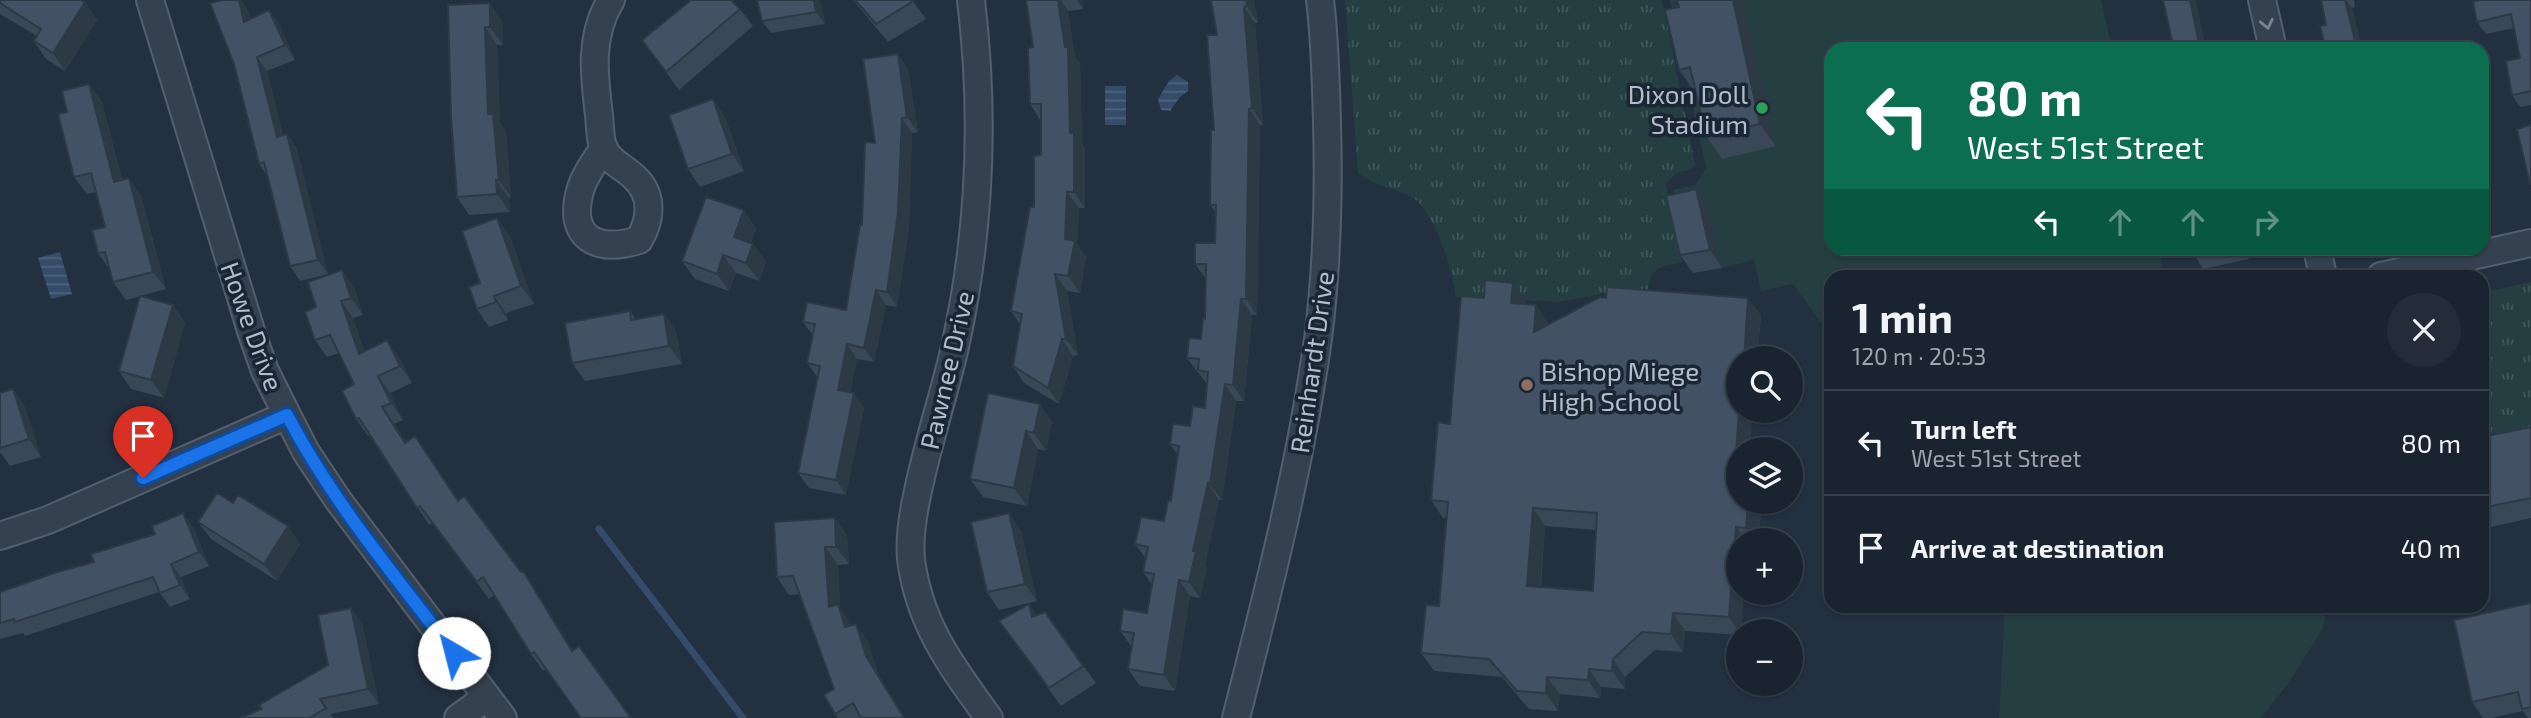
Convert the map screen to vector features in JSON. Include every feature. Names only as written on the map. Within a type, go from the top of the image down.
[{"type":"street","name":"Howe Drive","points":[[150,0],[252,334],[265,370],[287,415],[306,452],[338,500],[503,718]]},
{"type":"street","points":[[604,148],[593,57],[602,15],[611,0]]},
{"type":"street","name":"Pawnee Drive","points":[[971,0],[980,102],[978,187],[970,262],[955,348],[913,514],[911,556],[922,607],[931,632],[952,668],[989,718]]},
{"type":"street","name":"Reinhardt Drive","points":[[1237,718],[1287,510],[1318,338],[1325,262],[1328,170],[1326,81],[1320,0]]},
{"type":"street","points":[[2262,0],[2271,42]]},
{"type":"street","points":[[2489,252],[2531,243]]},
{"type":"street","points":[[2408,270],[2472,256]]},
{"type":"street","points":[[0,536],[48,520],[287,415]]},
{"type":"street","points":[[458,718],[487,697]]},
{"type":"green space","points":[[1345,0],[1662,0],[1695,164],[1691,169],[1676,173],[1666,184],[1682,262],[1656,270],[1650,278],[1647,294],[1607,293],[1559,302],[1455,297],[1442,243],[1421,205],[1413,198],[1358,173]]},
{"type":"green space","name":"Dixon Doll Stadium","points":[[1670,0],[2101,0],[2110,42],[1824,42],[1824,256],[2160,256],[2163,270],[1824,270],[1824,327],[1793,284],[1761,291],[1754,260],[1722,268],[1709,207],[1678,213],[1673,190],[1695,185],[1706,168]]},
{"type":"green space","points":[[2531,282],[2531,432],[2489,441],[2489,291]]},
{"type":"green space","points":[[2005,613],[2326,613],[2323,628],[2290,681],[2261,718],[1999,718]]},
{"type":"water","points":[[1177,75],[1188,82],[1188,91],[1170,111],[1161,110],[1158,99],[1169,81]]},
{"type":"water","points":[[1105,86],[1126,86],[1126,125],[1105,125]]},
{"type":"water","points":[[60,252],[72,294],[51,299],[38,258]]},
{"type":"building","points":[[0,0],[85,2],[53,53],[34,41],[41,29],[0,3]]},
{"type":"building","points":[[239,0],[244,22],[269,10],[285,45],[257,57],[277,137],[287,134],[318,260],[290,266],[264,162],[259,164],[234,64],[210,3]]},
{"type":"building","points":[[691,0],[731,0],[740,9],[666,72],[642,40]]},
{"type":"building","points":[[757,0],[814,0],[816,12],[762,21]]},
{"type":"building","points":[[855,0],[912,0],[913,1],[876,24]]},
{"type":"building","points":[[1026,0],[1058,0],[1065,47],[1068,47],[1070,133],[1074,133],[1074,192],[1067,192],[1065,239],[1075,241],[1068,276],[1055,274],[1066,339],[1062,339],[1048,388],[1013,366],[1022,314],[1011,311],[1030,207],[1034,207],[1034,156],[1041,155],[1041,104],[1030,104],[1028,48],[1033,47]]},
{"type":"building","points":[[1211,0],[1246,0],[1247,6],[1244,7],[1252,108],[1249,109],[1246,299],[1241,299],[1233,385],[1225,384],[1210,484],[1208,483],[1193,551],[1196,551],[1189,582],[1179,580],[1164,675],[1128,669],[1134,633],[1120,631],[1123,609],[1147,613],[1154,574],[1143,572],[1148,547],[1135,544],[1141,517],[1164,521],[1168,501],[1171,501],[1179,446],[1170,444],[1173,424],[1190,426],[1193,406],[1205,408],[1208,372],[1198,370],[1199,359],[1187,358],[1189,338],[1201,339],[1205,319],[1206,264],[1195,264],[1195,243],[1215,243],[1216,205],[1210,205],[1211,130],[1214,130],[1207,35],[1217,35]]},
{"type":"building","points":[[1677,0],[1733,0],[1760,124],[1706,136],[1690,67],[1679,70],[1665,10],[1679,7]]},
{"type":"building","points":[[2163,0],[2190,0],[2199,42],[2172,42]]},
{"type":"building","points":[[2321,0],[2345,0],[2355,42],[2324,42],[2320,26],[2326,25]]},
{"type":"building","points":[[2531,0],[2531,91],[2512,95],[2506,61],[2520,58],[2511,14],[2477,22],[2473,2]]},
{"type":"building","points":[[490,3],[490,27],[485,27],[488,114],[493,114],[499,180],[496,180],[497,194],[457,197],[451,117],[448,5]]},
{"type":"building","points":[[898,54],[907,117],[902,118],[898,212],[887,292],[876,290],[864,348],[847,344],[838,390],[854,393],[836,480],[798,473],[820,366],[807,363],[815,324],[803,322],[807,302],[846,310],[862,225],[865,142],[875,143],[863,59]]},
{"type":"building","points":[[89,84],[114,182],[129,178],[153,272],[113,282],[105,252],[98,253],[92,230],[105,227],[91,173],[74,177],[58,114],[67,112],[62,91]]},
{"type":"building","points":[[713,99],[732,154],[688,169],[669,115]]},
{"type":"building","points":[[2531,125],[2531,184],[2530,184],[2517,129]]},
{"type":"building","points":[[1696,189],[1710,250],[1680,255],[1666,196]]},
{"type":"building","points":[[706,197],[744,210],[734,237],[753,244],[746,263],[723,255],[717,274],[682,261]]},
{"type":"building","points":[[497,218],[521,286],[494,296],[496,302],[477,309],[469,287],[480,283],[462,231]]},
{"type":"building","points":[[342,270],[351,298],[341,301],[359,354],[387,340],[400,366],[378,376],[391,403],[382,407],[405,443],[415,436],[458,501],[464,496],[521,572],[523,571],[572,651],[579,646],[631,718],[581,718],[534,652],[531,654],[483,577],[477,582],[420,506],[417,508],[359,418],[356,419],[342,391],[354,384],[330,335],[315,340],[305,312],[316,307],[308,282]]},
{"type":"building","name":"Bishop Miege High School","points":[[1485,280],[1513,283],[1511,303],[1536,305],[1534,332],[1600,297],[1606,298],[1607,287],[1748,298],[1745,346],[1726,346],[1726,423],[1738,423],[1737,437],[1726,437],[1726,514],[1747,514],[1746,528],[1726,528],[1726,605],[1730,605],[1729,617],[1673,613],[1671,634],[1642,632],[1613,659],[1612,671],[1589,669],[1588,680],[1547,677],[1546,693],[1517,691],[1489,659],[1421,653],[1426,605],[1439,606],[1448,502],[1431,500],[1438,422],[1450,424],[1461,296],[1484,298]],"holes":[[[1533,508],[1597,513],[1593,591],[1527,586]]]},
{"type":"building","points":[[140,296],[173,305],[151,380],[119,371]]},
{"type":"building","points":[[630,311],[631,320],[664,314],[669,346],[572,363],[565,323]]},
{"type":"building","points":[[13,389],[29,439],[0,448],[0,393]]},
{"type":"building","points":[[988,393],[1040,404],[1034,433],[1026,431],[1014,488],[970,479]]},
{"type":"building","points":[[2531,427],[2531,498],[2489,507],[2489,436]]},
{"type":"building","points":[[217,493],[233,503],[238,495],[288,526],[264,564],[198,522]]},
{"type":"building","points":[[183,513],[199,552],[171,564],[180,585],[160,593],[153,577],[15,622],[14,619],[0,623],[0,592],[94,562],[91,554],[155,534],[152,526]]},
{"type":"building","points":[[1009,513],[1025,584],[987,592],[971,522]]},
{"type":"building","points":[[835,518],[836,547],[825,547],[829,607],[838,604],[845,627],[856,624],[866,656],[904,718],[861,718],[853,703],[835,714],[824,695],[834,689],[793,576],[777,577],[774,522]]},
{"type":"building","points":[[2531,603],[2531,707],[2522,709],[2518,692],[2472,702],[2454,620]]},
{"type":"building","points":[[1029,604],[1032,617],[1045,612],[1083,666],[1049,688],[999,621]]},
{"type":"building","points":[[351,608],[368,689],[320,699],[326,708],[309,718],[240,718],[262,709],[259,705],[328,665],[318,615]]},
{"type":"waterway","points":[[599,529],[743,718]]},
{"type":"place","name":"Dixon Doll Stadium","points":[[1762,108]]},
{"type":"place","name":"Bishop Miege High School","points":[[1527,385]]},
{"type":"route","points":[[143,478],[287,415],[306,452],[338,500],[454,653]]}]
